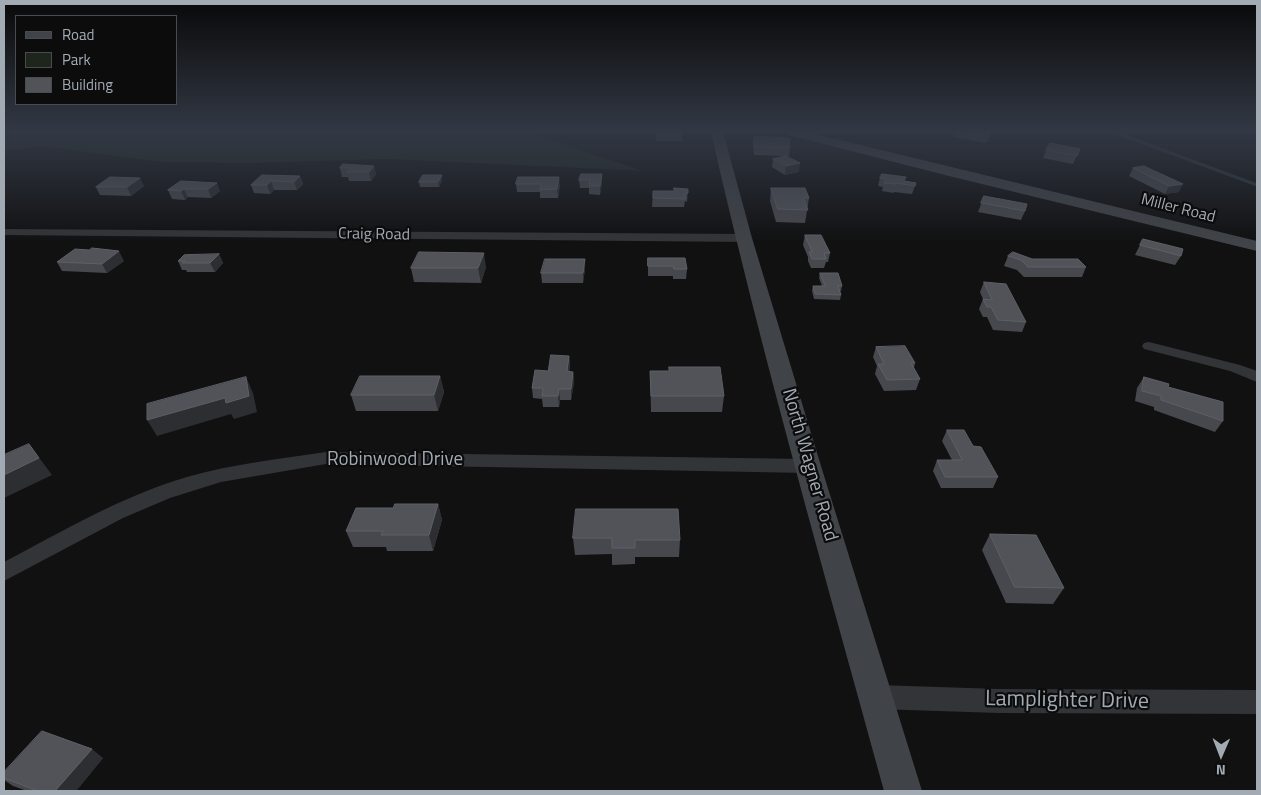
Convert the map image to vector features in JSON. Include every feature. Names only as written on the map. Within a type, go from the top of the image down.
[{"type":"street","name":"North Wagner Road","points":[[727,169],[744,238],[808,466],[903,791]]},
{"type":"street","name":"Miller Road","points":[[940,169],[1257,246]]},
{"type":"street","name":"Craig Road","points":[[4,232],[744,238]]},
{"type":"street","points":[[1149,346],[1235,368],[1257,377]]},
{"type":"street","name":"Robinwood Drive","points":[[4,572],[132,505],[188,484],[257,469],[326,458],[808,466]]},
{"type":"street","name":"Lamplighter Drive","points":[[877,697],[999,701],[1257,702]]},
{"type":"green space","points":[[603,169],[637,169],[643,171]]},
{"type":"building","points":[[349,169],[371,169],[369,172],[347,172]]},
{"type":"building","points":[[1135,169],[1151,169],[1183,184],[1169,186]]},
{"type":"building","points":[[581,174],[602,174],[600,186],[589,186],[590,180],[579,180]]},
{"type":"building","points":[[882,174],[906,177],[904,181],[916,183],[915,186],[884,183],[886,179],[880,178]]},
{"type":"building","points":[[262,175],[300,176],[294,182],[271,181],[267,185],[251,185]]},
{"type":"building","points":[[423,175],[442,175],[438,182],[419,182]]},
{"type":"building","points":[[110,177],[140,178],[127,187],[96,187]]},
{"type":"building","points":[[518,177],[559,177],[557,189],[540,190],[541,184],[516,184]]},
{"type":"building","points":[[181,181],[217,183],[208,189],[168,190]]},
{"type":"building","points":[[674,188],[688,189],[688,193],[685,193],[685,199],[653,198],[653,191],[674,191]]},
{"type":"building","points":[[771,188],[805,188],[809,198],[803,198],[808,210],[778,209]]},
{"type":"building","points":[[984,196],[1027,204],[1025,211],[981,203]]},
{"type":"building","points":[[805,235],[821,235],[830,253],[824,253],[826,259],[812,259],[809,252],[812,252]]},
{"type":"building","points":[[1143,239],[1183,249],[1181,256],[1140,245]]},
{"type":"building","points":[[92,248],[119,251],[102,264],[57,262],[75,249],[89,250]]},
{"type":"building","points":[[419,252],[484,253],[478,268],[411,268]]},
{"type":"building","points":[[1013,252],[1032,259],[1078,259],[1086,267],[1028,267],[1021,260],[1008,256]]},
{"type":"building","points":[[219,254],[210,263],[182,263],[185,261],[178,261],[184,255]]},
{"type":"building","points":[[648,258],[685,258],[687,269],[674,269],[673,266],[648,266]]},
{"type":"building","points":[[545,259],[585,259],[583,273],[541,273]]},
{"type":"building","points":[[820,273],[838,273],[842,286],[838,286],[841,295],[815,294],[813,286],[825,286]]},
{"type":"building","points":[[984,282],[1006,284],[1026,322],[998,320],[991,307],[987,307],[983,299],[992,300]]},
{"type":"building","points":[[905,346],[915,363],[911,363],[920,379],[887,380],[878,364],[884,364],[876,347]]},
{"type":"building","points":[[551,355],[569,356],[567,371],[573,372],[571,389],[559,389],[558,396],[542,396],[543,388],[532,388],[535,370],[548,371]]},
{"type":"building","points":[[669,367],[720,367],[724,396],[651,396],[650,371],[669,371]]},
{"type":"building","points":[[360,376],[440,376],[434,395],[351,395]]},
{"type":"building","points":[[246,377],[249,396],[226,403],[225,398],[147,420],[147,404]]},
{"type":"building","points":[[1144,377],[1169,384],[1168,387],[1223,402],[1223,421],[1161,400],[1161,396],[1142,391]]},
{"type":"building","points":[[947,430],[964,430],[973,446],[981,447],[998,477],[945,477],[937,460],[962,460]]},
{"type":"building","points":[[29,444],[39,458],[4,475],[4,455]]},
{"type":"building","points":[[395,504],[438,504],[429,535],[381,535],[383,531],[346,531],[356,508],[393,508]]},
{"type":"building","points":[[576,509],[678,509],[680,540],[635,540],[635,548],[612,548],[612,538],[573,538]]},
{"type":"building","points":[[990,534],[1036,535],[1064,588],[1015,587]]},
{"type":"building","points":[[42,731],[92,749],[55,791],[38,791],[4,778],[4,772]]},
{"type":"waterway","points":[[1214,169],[1257,185]]}]
